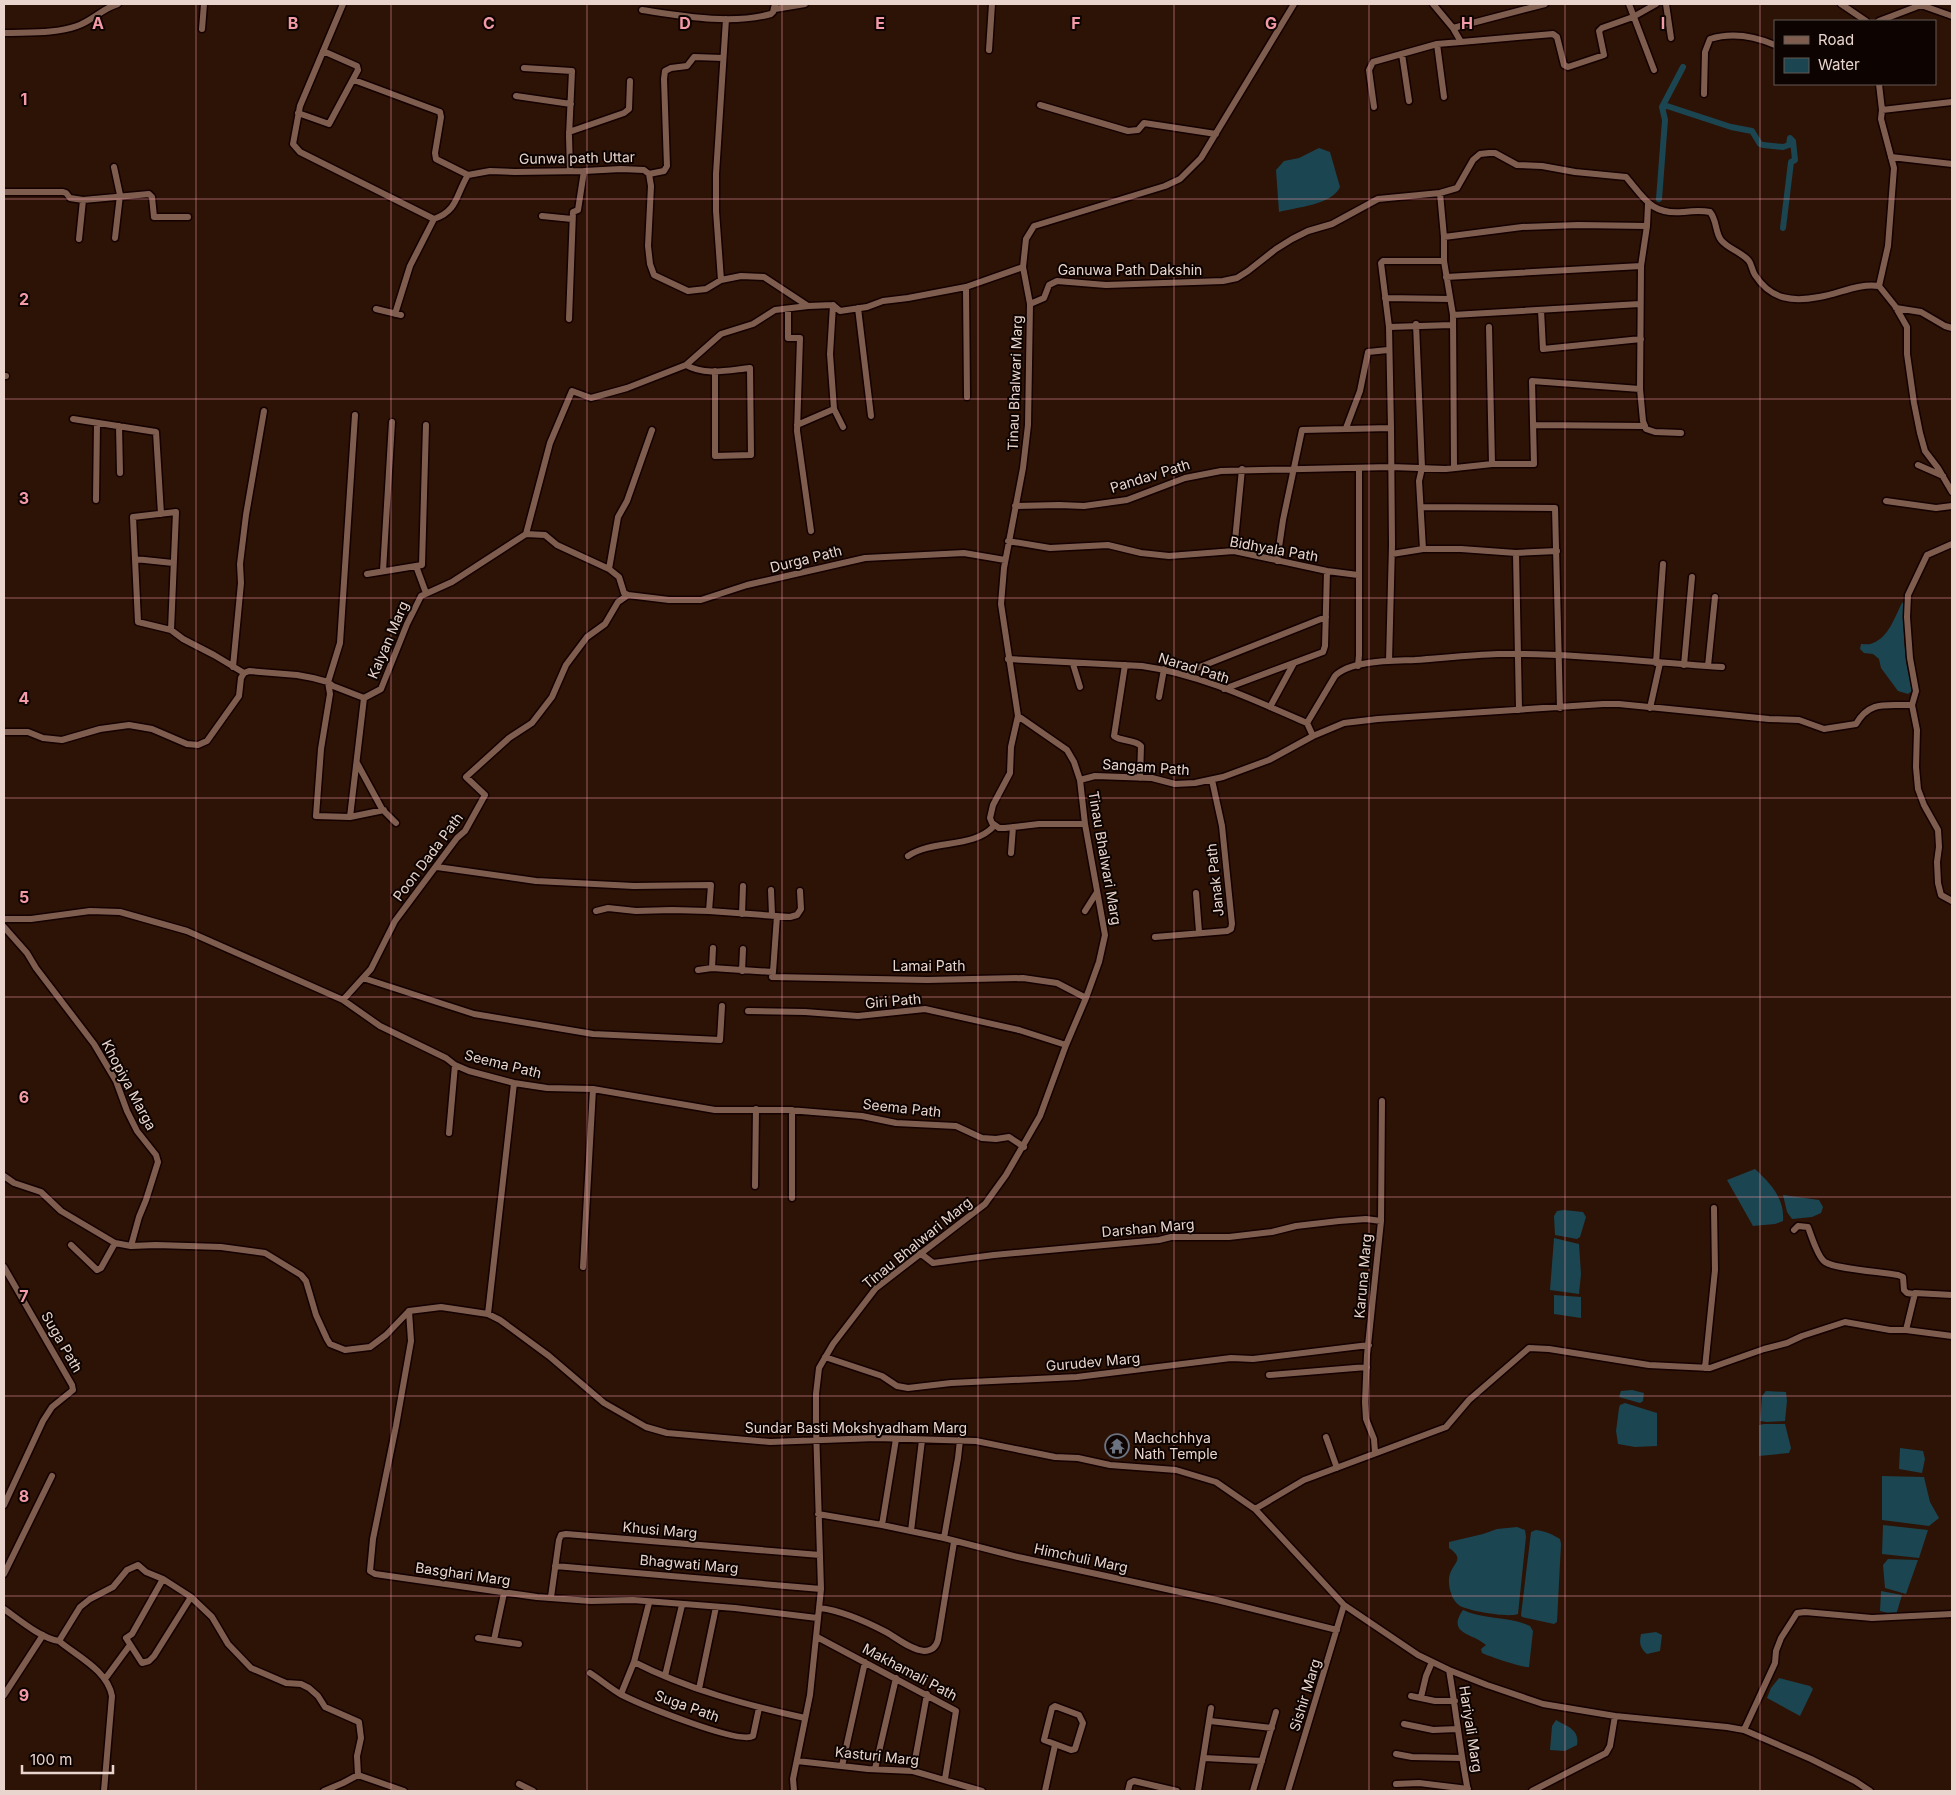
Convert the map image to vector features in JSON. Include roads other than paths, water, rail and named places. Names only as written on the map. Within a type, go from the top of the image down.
[{"type":"street","points":[[4,33],[54,31],[78,26],[107,7],[118,4]]},
{"type":"street","points":[[202,30],[204,4]]},
{"type":"street","points":[[343,4],[322,50],[298,113],[293,144],[300,152],[434,219]]},
{"type":"street","points":[[642,10],[726,19],[767,15],[774,12],[775,6],[805,4]]},
{"type":"street","points":[[989,50],[992,4]]},
{"type":"street","name":"Tinau Bhalwari Marg","points":[[794,1791],[793,1779],[810,1695],[817,1618],[820,1608],[816,1442],[816,1394],[819,1368],[832,1344],[876,1288],[986,1204],[1024,1147],[1040,1116],[1066,1045],[1086,998],[1106,935],[1096,892],[1080,780],[1074,762],[1067,750],[1018,716],[1001,604],[1005,560],[1023,468],[1028,425],[1030,304],[1023,267],[1026,239],[1034,226],[1128,198],[1180,179],[1201,158],[1294,4]]},
{"type":"street","points":[[1433,4],[1453,28],[1461,42]]},
{"type":"street","points":[[1453,28],[1545,4]]},
{"type":"street","points":[[1629,4],[1654,70]]},
{"type":"street","points":[[1374,107],[1369,70],[1370,64],[1437,44],[1555,34],[1564,65],[1568,67],[1604,55],[1600,29],[1633,17],[1656,4]]},
{"type":"street","points":[[1666,4],[1671,38]]},
{"type":"street","points":[[1841,4],[1865,20]]},
{"type":"street","points":[[1882,20],[1921,5],[1952,16]]},
{"type":"street","points":[[721,280],[716,211],[716,174],[726,19]]},
{"type":"street","points":[[1704,94],[1705,52],[1710,39],[1735,35],[1762,39],[1774,45]]},
{"type":"street","points":[[1437,44],[1444,97]]},
{"type":"street","points":[[298,113],[329,124],[358,70],[357,66],[322,50]]},
{"type":"street","points":[[1402,54],[1409,101]]},
{"type":"street","points":[[649,174],[664,171],[667,166],[665,71],[671,68],[687,66],[694,57],[723,58]]},
{"type":"street","points":[[524,68],[572,71],[569,132],[570,171]]},
{"type":"street","points":[[354,80],[440,112],[435,153],[436,159],[468,175],[459,196],[446,215],[434,219],[410,266],[398,314],[376,309]]},
{"type":"street","points":[[569,132],[624,113],[629,109],[630,81]]},
{"type":"street","points":[[1879,85],[1881,119],[1894,168],[1888,246],[1879,286]]},
{"type":"street","points":[[516,96],[570,104]]},
{"type":"street","points":[[1882,110],[1952,102]]},
{"type":"street","points":[[1040,106],[1128,131],[1138,130],[1144,123],[1216,134]]},
{"type":"street","name":"Ganuwa Path Dakshin","points":[[1030,304],[1044,298],[1048,285],[1057,281],[1120,285],[1154,282],[1224,281],[1237,278],[1292,239],[1332,224],[1378,199],[1440,193],[1458,188],[1473,160],[1480,154],[1495,153],[1517,165],[1542,166],[1575,172],[1626,177],[1648,204]]},
{"type":"street","points":[[1891,157],[1952,164]]},
{"type":"street","points":[[114,167],[120,195],[115,238]]},
{"type":"street","name":"Gunwa path Uttar","points":[[468,175],[490,171],[584,171],[621,168],[644,170],[649,174],[651,203],[648,246],[650,264],[654,275],[688,292],[706,289],[721,280],[741,276],[764,277],[808,306]]},
{"type":"street","points":[[569,318],[572,212],[578,210],[584,171]]},
{"type":"street","points":[[4,192],[63,192],[70,198],[83,200],[120,195],[151,195],[153,215],[156,218],[188,217]]},
{"type":"street","points":[[1440,193],[1444,261],[1453,315],[1454,468]]},
{"type":"street","points":[[79,239],[83,200]]},
{"type":"street","points":[[1681,433],[1655,432],[1646,429],[1645,426],[1640,389],[1640,304],[1641,266],[1648,204],[1668,211],[1683,212],[1692,210],[1710,212],[1714,217],[1721,240],[1749,261],[1755,275],[1766,288],[1780,297],[1795,300],[1828,296],[1860,286],[1879,286]]},
{"type":"street","points":[[542,216],[572,219]]},
{"type":"street","points":[[1444,237],[1522,227],[1578,225],[1647,226]]},
{"type":"street","points":[[1389,661],[1392,554],[1391,428],[1389,327],[1382,261],[1444,261]]},
{"type":"street","points":[[1446,277],[1641,266]]},
{"type":"street","points":[[628,594],[624,593],[619,577],[609,569],[557,545],[545,536],[526,534],[550,443],[572,391],[591,398],[627,388],[686,365],[721,334],[753,324],[775,310],[833,305],[840,311],[858,308],[883,301],[966,287],[1023,267]]},
{"type":"street","points":[[1879,286],[1896,308],[1907,327],[1907,354],[1920,433],[1925,451],[1952,492]]},
{"type":"street","points":[[966,287],[967,396]]},
{"type":"street","points":[[1385,298],[1450,299]]},
{"type":"street","points":[[1453,315],[1640,304]]},
{"type":"street","points":[[833,305],[830,354],[834,409],[843,427]]},
{"type":"street","points":[[858,308],[871,416]]},
{"type":"street","points":[[1896,308],[1921,312],[1952,328]]},
{"type":"street","points":[[788,309],[788,338],[800,338],[797,426],[811,531]]},
{"type":"street","points":[[1541,310],[1543,349],[1640,339]]},
{"type":"street","points":[[1389,327],[1416,324],[1452,325]]},
{"type":"street","points":[[1416,324],[1422,468],[1419,481],[1423,549]]},
{"type":"street","points":[[1489,327],[1492,464]]},
{"type":"street","points":[[1346,428],[1360,391],[1368,352],[1388,350]]},
{"type":"street","points":[[686,365],[696,370],[715,372],[750,368],[751,455],[715,456],[715,372]]},
{"type":"street","points":[[1640,389],[1532,381],[1533,425],[1645,426]]},
{"type":"street","points":[[797,426],[834,409]]},
{"type":"street","points":[[233,667],[241,583],[241,555],[264,410]]},
{"type":"street","points":[[355,416],[340,643],[328,682],[330,694],[321,749],[316,816],[350,817],[384,810]]},
{"type":"street","points":[[74,419],[156,432],[161,514]]},
{"type":"street","points":[[383,571],[392,422]]},
{"type":"street","points":[[96,500],[97,423]]},
{"type":"street","points":[[367,574],[422,565],[426,425]]},
{"type":"street","name":"Pandav Path","points":[[1015,506],[1084,506],[1126,500],[1194,475],[1212,472],[1391,467],[1454,468],[1492,464],[1534,464],[1533,425]]},
{"type":"street","points":[[119,426],[120,473]]},
{"type":"street","points":[[1278,561],[1293,470],[1302,430],[1391,428]]},
{"type":"street","points":[[609,569],[618,517],[627,501],[652,430]]},
{"type":"street","points":[[1918,465],[1943,476]]},
{"type":"street","points":[[1358,666],[1359,468]]},
{"type":"street","points":[[1234,551],[1242,470]]},
{"type":"street","points":[[1886,501],[1936,508],[1952,506]]},
{"type":"street","points":[[1421,507],[1555,508],[1560,708]]},
{"type":"street","points":[[171,630],[176,512],[133,517],[138,622],[171,630],[182,640],[214,655],[244,673]]},
{"type":"street","name":"Kalyan Marg","points":[[364,698],[380,689],[406,624],[421,596],[452,582],[526,534]]},
{"type":"street","name":"Bidhyala Path","points":[[1008,541],[1050,548],[1108,545],[1141,553],[1169,556],[1234,551],[1327,571],[1358,575]]},
{"type":"street","points":[[1952,544],[1927,555],[1908,595],[1908,625],[1916,691],[1912,705],[1917,730],[1916,766],[1918,789],[1924,805],[1938,830],[1939,848],[1937,862],[1938,883],[1941,895],[1952,901]]},
{"type":"street","points":[[1392,554],[1423,549],[1461,549],[1516,553],[1557,551]]},
{"type":"street","points":[[1516,553],[1519,710]]},
{"type":"street","name":"Durga Path","points":[[628,594],[669,600],[701,600],[747,585],[865,558],[964,554],[1005,560]]},
{"type":"street","points":[[136,559],[174,562]]},
{"type":"street","points":[[1650,708],[1658,663],[1663,564]]},
{"type":"street","points":[[416,566],[426,593]]},
{"type":"street","points":[[1224,689],[1320,654],[1324,650],[1327,571]]},
{"type":"street","points":[[1684,665],[1692,577]]},
{"type":"street","name":"Poon Dada Path","points":[[343,1000],[371,969],[395,921],[457,838],[465,831],[485,795],[466,777],[509,738],[532,723],[552,696],[566,665],[587,637],[605,624],[618,602],[628,594]]},
{"type":"street","points":[[1708,666],[1715,597]]},
{"type":"street","points":[[1182,674],[1326,617]]},
{"type":"street","points":[[1314,736],[1306,723],[1335,676],[1340,670],[1358,666],[1389,661],[1519,654],[1722,667]]},
{"type":"street","name":"Narad Path","points":[[1008,659],[1164,669],[1224,689],[1306,723]]},
{"type":"street","points":[[1270,707],[1294,663]]},
{"type":"street","points":[[1073,664],[1080,687]]},
{"type":"street","points":[[1125,665],[1114,736],[1117,739],[1138,743],[1141,746],[1140,778]]},
{"type":"street","points":[[1159,697],[1164,669]]},
{"type":"street","points":[[4,732],[28,732],[43,738],[62,740],[100,729],[128,726],[152,729],[187,744],[198,745],[207,741],[239,696],[241,678],[244,673],[249,671],[297,674],[328,682],[332,686],[364,698],[350,817]]},
{"type":"street","name":"Sangam Path","points":[[1080,780],[1095,776],[1152,778],[1175,784],[1212,780],[1269,760],[1314,736],[1344,723],[1393,718],[1620,704],[1769,719],[1799,720],[1824,728],[1856,724],[1862,714],[1872,707],[1912,705]]},
{"type":"street","points":[[994,826],[990,818],[991,811],[998,793],[1010,773],[1011,747],[1018,716]]},
{"type":"street","points":[[357,763],[384,810],[396,822]]},
{"type":"street","name":"Janak Path","points":[[1155,937],[1227,931],[1231,929],[1222,826],[1212,780]]},
{"type":"street","points":[[994,826],[1013,828],[1039,824],[1085,824]]},
{"type":"street","points":[[908,856],[924,848],[984,836],[994,826]]},
{"type":"street","points":[[1012,853],[1013,828]]},
{"type":"street","points":[[437,867],[536,881],[634,886],[711,885],[709,912]]},
{"type":"street","points":[[742,914],[743,886]]},
{"type":"street","points":[[698,970],[712,968],[773,972],[774,916],[771,890]]},
{"type":"street","points":[[596,911],[608,908],[636,911],[672,910],[790,917],[797,915],[801,909],[800,891]]},
{"type":"street","points":[[1085,911],[1096,892]]},
{"type":"street","points":[[1196,893],[1199,932]]},
{"type":"street","name":"Seema Path","points":[[4,919],[31,920],[90,911],[120,912],[187,931],[343,1000],[380,1026],[446,1058],[455,1065],[514,1082],[547,1088],[593,1089],[715,1110],[792,1110],[862,1116],[896,1123],[956,1126],[982,1138],[996,1139],[1009,1137],[1024,1147]]},
{"type":"street","name":"Khopiya Marga","points":[[4,927],[27,953],[36,968],[94,1044],[116,1081],[137,1131],[156,1155],[158,1162],[138,1217],[131,1246]]},
{"type":"street","points":[[712,968],[713,948]]},
{"type":"street","points":[[742,971],[743,949]]},
{"type":"street","name":"Lamai Path","points":[[773,972],[772,977],[848,979],[1023,978],[1057,983],[1086,998]]},
{"type":"street","points":[[363,978],[474,1014],[593,1034],[720,1040],[722,1006]]},
{"type":"street","name":"Giri Path","points":[[748,1011],[805,1012],[858,1016],[925,1009],[1019,1030],[1066,1045]]},
{"type":"street","points":[[449,1133],[455,1065]]},
{"type":"street","points":[[488,1314],[514,1082]]},
{"type":"street","points":[[583,1267],[593,1089]]},
{"type":"street","name":"Karuna Marg","points":[[1375,1452],[1374,1439],[1366,1419],[1365,1402],[1381,1221],[1382,1101]]},
{"type":"street","points":[[755,1186],[756,1109]]},
{"type":"street","points":[[792,1110],[792,1198]]},
{"type":"street","points":[[4,1176],[11,1182],[41,1192],[62,1211],[115,1243],[131,1246],[221,1247],[265,1253],[301,1275],[306,1281],[316,1315],[327,1339],[335,1347],[345,1350],[370,1346],[386,1335],[410,1311]]},
{"type":"street","points":[[1705,1368],[1715,1270],[1714,1208]]},
{"type":"street","name":"Darshan Marg","points":[[920,1253],[933,1263],[994,1255],[1160,1240],[1171,1237],[1229,1237],[1339,1221],[1366,1219],[1381,1221]]},
{"type":"street","points":[[1794,1230],[1798,1226],[1808,1227],[1820,1256],[1825,1262],[1838,1266],[1898,1275],[1903,1277],[1904,1290],[1907,1293],[1952,1295]]},
{"type":"street","points":[[72,1245],[97,1270],[102,1268],[115,1243]]},
{"type":"street","name":"Suga Path","points":[[4,1266],[72,1385],[73,1390],[52,1408],[42,1421],[4,1504]]},
{"type":"street","points":[[1906,1330],[1914,1294]]},
{"type":"street","name":"Sundar Basti Mokshyadham Marg","points":[[410,1311],[441,1307],[488,1314],[500,1320],[544,1352],[571,1373],[601,1401],[646,1427],[667,1433],[764,1442],[896,1439],[976,1441],[1055,1457],[1078,1458],[1110,1465],[1176,1470],[1216,1482],[1256,1509],[1344,1605],[1398,1642],[1432,1662],[1532,1701],[1616,1716],[1744,1730],[1835,1770],[1870,1791]]},
{"type":"street","name":"Basghari Marg","points":[[410,1311],[411,1341],[373,1539],[370,1571],[375,1574],[504,1593],[716,1607],[817,1618]]},
{"type":"street","points":[[1256,1509],[1304,1480],[1446,1427],[1469,1400],[1529,1348],[1558,1350],[1649,1365],[1710,1368],[1845,1322],[1890,1330],[1906,1330],[1952,1336]]},
{"type":"street","name":"Gurudev Marg","points":[[825,1357],[882,1376],[896,1386],[908,1388],[951,1383],[1077,1378],[1231,1358],[1253,1359],[1369,1345]]},
{"type":"street","points":[[1269,1375],[1367,1366]]},
{"type":"street","points":[[1326,1437],[1337,1468]]},
{"type":"street","points":[[882,1524],[896,1439]]},
{"type":"street","points":[[911,1531],[922,1440]]},
{"type":"street","points":[[944,1538],[960,1440]]},
{"type":"street","points":[[4,1574],[52,1476]]},
{"type":"street","name":"Himchuli Marg","points":[[818,1514],[882,1524],[1018,1557],[1217,1600],[1337,1630]]},
{"type":"street","name":"Khusi Marg","points":[[550,1597],[561,1535],[566,1534],[820,1555]]},
{"type":"street","points":[[820,1608],[836,1610],[870,1624],[922,1651],[930,1651],[936,1646],[938,1640],[954,1542]]},
{"type":"street","points":[[59,1641],[80,1607],[90,1599],[113,1587],[131,1567],[138,1565],[146,1572],[163,1579],[191,1597],[212,1617],[228,1644],[250,1668],[286,1683],[300,1684],[309,1688],[318,1696],[324,1706],[359,1722],[361,1738],[357,1756],[358,1774]]},
{"type":"street","name":"Bhagwati Marg","points":[[555,1566],[821,1589]]},
{"type":"street","points":[[163,1579],[132,1634],[126,1638],[142,1663],[149,1661],[191,1597]]},
{"type":"street","points":[[494,1640],[504,1593]]},
{"type":"street","points":[[621,1694],[634,1662],[649,1602]]},
{"type":"street","points":[[665,1676],[682,1605]]},
{"type":"street","name":"Sishir Marg","points":[[1288,1791],[1344,1605]]},
{"type":"street","points":[[699,1689],[716,1607]]},
{"type":"street","points":[[4,1609],[44,1635],[59,1641],[106,1678],[112,1696],[104,1791]]},
{"type":"street","points":[[1744,1730],[1775,1663],[1776,1651],[1781,1638],[1797,1613],[1894,1618],[1952,1614]]},
{"type":"street","points":[[4,1695],[44,1635]]},
{"type":"street","name":"Makhamali Path","points":[[816,1637],[956,1710],[945,1779]]},
{"type":"street","points":[[478,1638],[519,1644]]},
{"type":"street","points":[[106,1678],[130,1645]]},
{"type":"street","points":[[634,1662],[699,1689],[759,1708],[805,1718]]},
{"type":"street","points":[[842,1766],[865,1662]]},
{"type":"street","points":[[1421,1698],[1426,1676],[1432,1662]]},
{"type":"street","name":"Hariyali Marg","points":[[1449,1670],[1468,1790]]},
{"type":"street","name":"Suga Path","points":[[590,1673],[621,1694],[711,1730],[749,1738],[753,1736],[759,1708]]},
{"type":"street","points":[[875,1770],[896,1678]]},
{"type":"street","points":[[913,1771],[927,1694]]},
{"type":"street","points":[[1411,1696],[1435,1701],[1455,1701]]},
{"type":"street","points":[[1055,1706],[1079,1715],[1083,1722],[1075,1749],[1072,1750],[1055,1745],[1046,1741],[1044,1737],[1052,1708],[1055,1706]]},
{"type":"street","points":[[1198,1791],[1211,1708]]},
{"type":"street","points":[[1253,1791],[1276,1712]]},
{"type":"street","points":[[1536,1790],[1606,1753],[1610,1746],[1616,1716]]},
{"type":"street","points":[[1210,1721],[1272,1728]]},
{"type":"street","points":[[1404,1724],[1432,1730],[1458,1729]]},
{"type":"street","points":[[1045,1791],[1055,1745]]},
{"type":"street","points":[[1396,1754],[1412,1757],[1462,1758]]},
{"type":"street","points":[[1204,1758],[1262,1761]]},
{"type":"street","name":"Kasturi Marg","points":[[797,1761],[875,1770],[913,1771],[982,1791]]},
{"type":"street","points":[[324,1791],[343,1784],[358,1774]]},
{"type":"street","points":[[358,1774],[404,1791]]},
{"type":"street","points":[[1128,1791],[1131,1781],[1177,1791]]},
{"type":"street","points":[[519,1784],[533,1791]]},
{"type":"street","points":[[1396,1784],[1404,1788],[1468,1790]]},
{"type":"water","points":[[1319,148],[1330,152],[1340,187],[1330,198],[1322,202],[1279,212],[1276,170],[1284,161],[1299,158]]},
{"type":"water","points":[[1904,602],[1905,651],[1912,691],[1908,694],[1898,691],[1881,668],[1879,659],[1873,654],[1864,653],[1860,649],[1861,644],[1872,644],[1883,636],[1891,626]]},
{"type":"water","points":[[1755,1169],[1779,1198],[1782,1205],[1783,1221],[1775,1224],[1753,1226],[1727,1180]]},
{"type":"water","points":[[1783,1195],[1819,1200],[1823,1207],[1821,1213],[1812,1217],[1792,1219],[1787,1212]]},
{"type":"water","points":[[1557,1211],[1583,1212],[1586,1217],[1580,1237],[1577,1239],[1555,1235],[1554,1216]]},
{"type":"water","points":[[1554,1238],[1579,1244],[1581,1274],[1579,1294],[1550,1290]]},
{"type":"water","points":[[1554,1295],[1581,1297],[1581,1318],[1554,1314]]},
{"type":"water","points":[[1632,1390],[1644,1393],[1643,1401],[1640,1403],[1619,1397],[1621,1391]]},
{"type":"water","points":[[1766,1391],[1786,1392],[1785,1421],[1760,1421],[1762,1396]]},
{"type":"water","points":[[1625,1403],[1657,1413],[1657,1446],[1635,1447],[1618,1444],[1616,1431],[1619,1408],[1620,1405]]},
{"type":"water","points":[[1785,1424],[1791,1448],[1789,1453],[1759,1456],[1759,1425]]},
{"type":"water","points":[[1900,1448],[1923,1451],[1925,1459],[1922,1473],[1899,1469]]},
{"type":"water","points":[[1882,1476],[1924,1477],[1930,1502],[1939,1518],[1929,1526],[1882,1520]]},
{"type":"water","points":[[1883,1525],[1928,1530],[1919,1558],[1882,1554]]},
{"type":"water","points":[[1517,1527],[1525,1530],[1526,1537],[1518,1614],[1489,1613],[1460,1606],[1453,1599],[1449,1586],[1449,1576],[1457,1558],[1449,1548],[1449,1542],[1497,1529]]},
{"type":"water","points":[[1536,1530],[1557,1537],[1560,1539],[1561,1544],[1557,1622],[1554,1624],[1522,1617],[1521,1615],[1531,1532]]},
{"type":"water","points":[[1888,1559],[1918,1560],[1906,1594],[1885,1588],[1883,1565]]},
{"type":"water","points":[[1881,1591],[1902,1595],[1896,1615],[1880,1611]]},
{"type":"water","points":[[1463,1610],[1530,1626],[1533,1631],[1529,1667],[1513,1664],[1482,1653],[1481,1649],[1486,1645],[1459,1628],[1459,1618]]},
{"type":"water","points":[[1656,1632],[1662,1635],[1660,1651],[1647,1654],[1641,1645],[1641,1634]]},
{"type":"water","points":[[1779,1678],[1810,1686],[1813,1689],[1800,1716],[1767,1698],[1771,1688]]},
{"type":"water","points":[[1556,1720],[1568,1726],[1574,1732],[1577,1745],[1565,1751],[1550,1750],[1552,1726]]},
{"type":"waterway","points":[[1659,199],[1665,120],[1662,107],[1683,67]]},
{"type":"waterway","points":[[1662,107],[1667,106],[1731,127],[1752,131],[1760,144],[1763,145],[1783,147],[1789,145],[1790,138],[1793,141],[1795,160],[1791,162],[1783,228]]},
{"type":"place","name":"Machchhya Nath Temple","points":[[1117,1446]]}]
